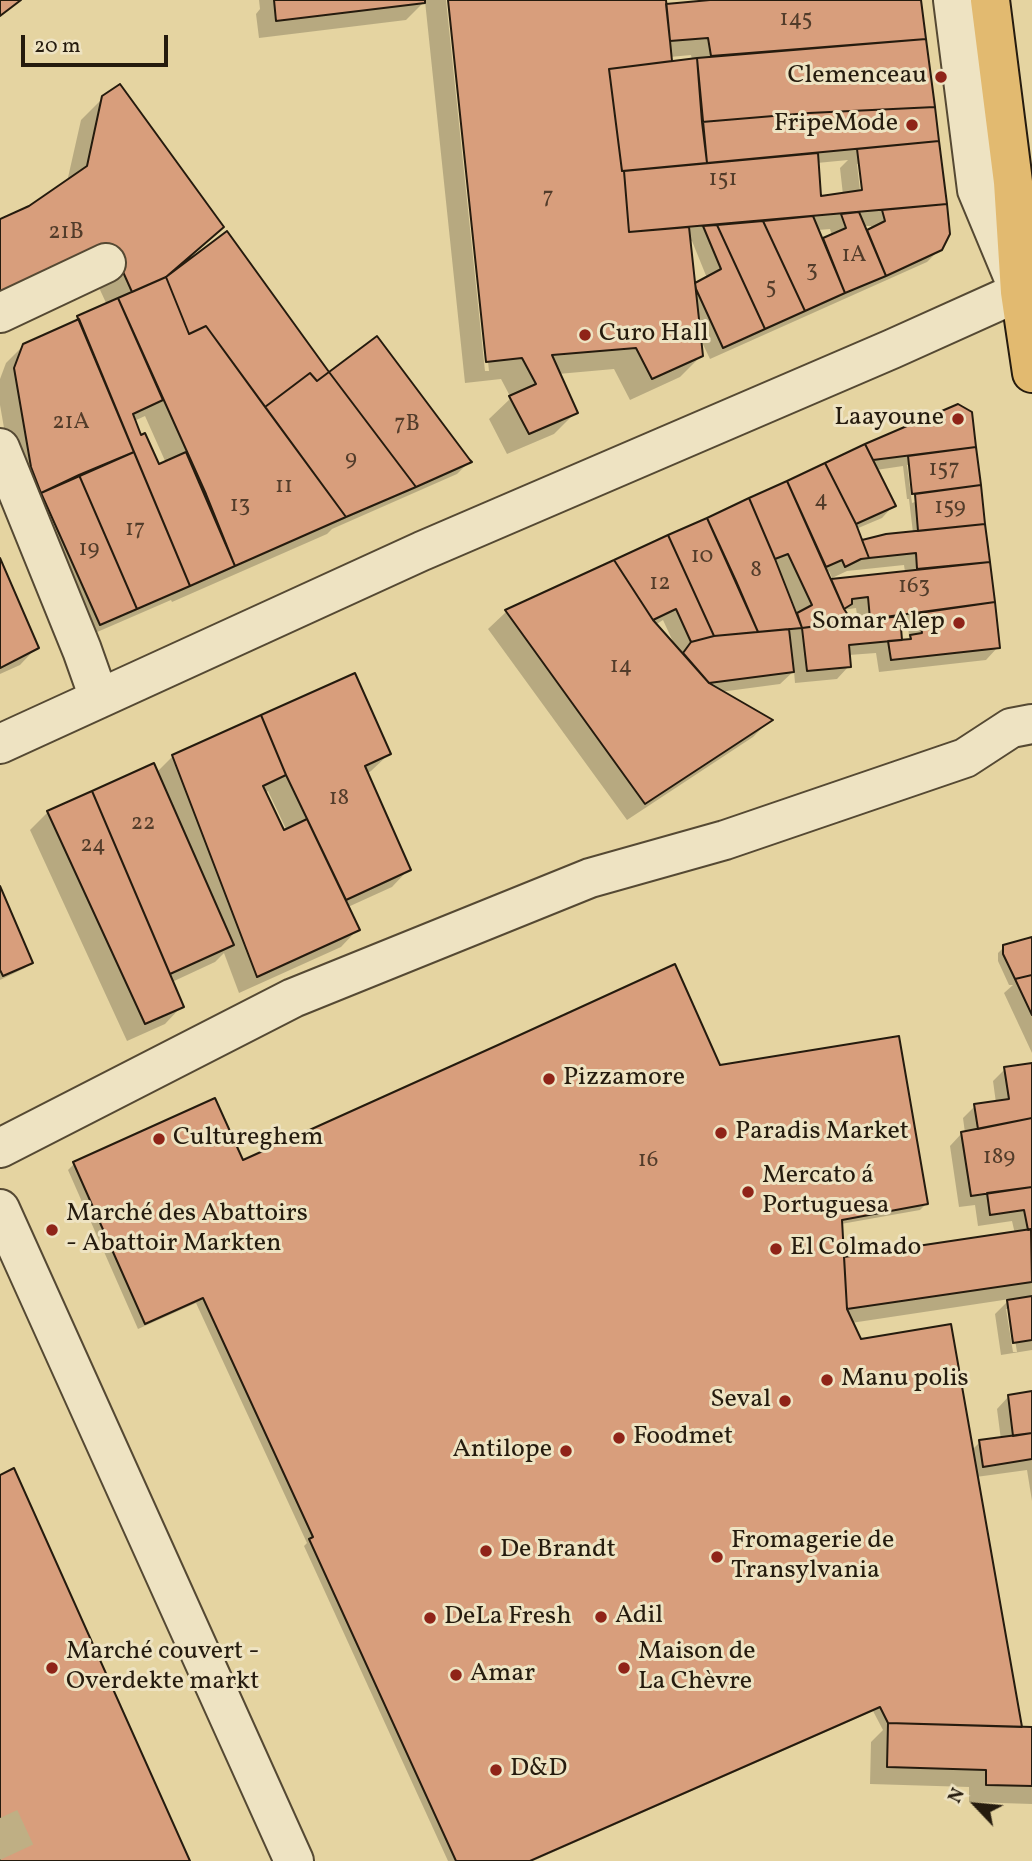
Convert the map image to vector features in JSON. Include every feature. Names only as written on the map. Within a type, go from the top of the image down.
[{"type":"main road","points":[[990,0],[1028,296],[1032,373]]},
{"type":"street","points":[[0,744],[422,551],[880,355],[1028,296],[977,190],[953,0]]},
{"type":"street","points":[[0,313],[106,263]]},
{"type":"street","points":[[0,448],[99,698]]},
{"type":"street","points":[[0,1148],[293,998],[590,878],[725,840],[965,758],[1011,727],[1032,724]]},
{"type":"street","points":[[0,1209],[294,1861]]},
{"type":"building","points":[[0,0],[21,0],[0,16]]},
{"type":"building","points":[[274,0],[425,0],[425,3],[276,21]]},
{"type":"building","points":[[448,0],[666,0],[672,61],[609,69],[624,171],[629,232],[689,227],[703,356],[652,379],[636,348],[552,355],[578,413],[529,434],[509,396],[536,384],[522,358],[486,362]]},
{"type":"building","points":[[710,0],[921,0],[926,39],[711,56],[708,38],[670,41],[666,4]]},
{"type":"building","points":[[926,39],[935,107],[809,113],[702,122],[697,58]]},
{"type":"building","points":[[697,58],[707,163],[622,171],[609,69]]},
{"type":"building","points":[[120,84],[224,227],[166,277],[132,292],[111,245],[0,295],[0,219],[29,206],[87,166],[102,96]]},
{"type":"building","points":[[935,107],[939,141],[707,163],[702,122],[809,113]]},
{"type":"building","points":[[939,141],[947,204],[629,232],[624,171],[818,153],[821,196],[862,190],[857,149]]},
{"type":"building","points":[[947,204],[950,234],[942,250],[886,276],[867,230],[885,221],[882,210]]},
{"type":"building","points":[[859,212],[886,276],[845,293],[823,238],[846,228],[841,214]]},
{"type":"building","points":[[813,216],[845,293],[805,311],[763,221]]},
{"type":"building","points":[[763,221],[805,311],[765,329],[717,225]]},
{"type":"building","points":[[717,225],[765,329],[723,348],[695,283],[721,269],[703,226]]},
{"type":"building","points":[[227,231],[329,372],[317,381],[310,373],[265,407],[206,326],[189,334],[166,277]]},
{"type":"building","points":[[166,277],[189,334],[206,326],[346,517],[235,566],[206,494],[118,298]]},
{"type":"building","points":[[118,298],[163,400],[133,414],[141,435],[145,433],[159,464],[186,452],[235,566],[190,586],[77,316]]},
{"type":"building","points":[[79,319],[134,452],[41,493],[31,467],[14,368],[23,344]]},
{"type":"building","points":[[377,336],[472,462],[416,487],[329,372]]},
{"type":"building","points":[[329,372],[416,487],[346,517],[265,407],[310,373],[317,381]]},
{"type":"building","points":[[958,404],[972,412],[976,447],[873,460],[865,444]]},
{"type":"building","points":[[865,444],[896,506],[856,524],[825,463]]},
{"type":"building","points":[[976,447],[981,485],[912,494],[908,456]]},
{"type":"building","points":[[134,452],[190,586],[137,609],[79,475]]},
{"type":"building","points":[[825,463],[856,524],[869,558],[845,567],[842,560],[826,567],[787,481]]},
{"type":"building","points":[[79,475],[137,609],[100,625],[41,493]]},
{"type":"building","points":[[787,481],[844,609],[852,621],[802,628],[797,613],[812,605],[788,554],[775,559],[749,498]]},
{"type":"building","points":[[981,485],[985,524],[918,531],[915,494]]},
{"type":"building","points":[[749,498],[802,628],[758,632],[707,518]]},
{"type":"building","points":[[707,518],[758,632],[714,636],[668,535]]},
{"type":"building","points":[[985,524],[990,562],[917,569],[916,553],[869,558],[862,540],[886,534]]},
{"type":"building","points":[[668,535],[714,636],[691,642],[676,609],[653,620],[614,560]]},
{"type":"building","points":[[0,558],[39,648],[0,668]]},
{"type":"building","points":[[614,560],[653,620],[709,683],[773,720],[645,804],[505,610]]},
{"type":"building","points":[[990,562],[995,602],[870,619],[868,597],[852,599],[852,604],[844,609],[831,579]]},
{"type":"building","name":"Somar Alep","points":[[995,602],[1000,648],[891,660],[888,641],[911,639],[910,635],[922,633],[919,613]]},
{"type":"building","points":[[900,616],[902,640],[849,645],[851,667],[807,671],[802,628]]},
{"type":"building","points":[[789,629],[794,672],[709,683],[683,653],[691,642],[714,636]]},
{"type":"building","points":[[355,673],[391,754],[365,766],[411,870],[346,900],[286,775],[261,715]]},
{"type":"building","points":[[261,715],[286,775],[263,786],[284,830],[307,819],[360,930],[257,977],[172,755]]},
{"type":"building","points":[[154,763],[234,945],[170,974],[92,791]]},
{"type":"building","points":[[92,791],[184,1007],[145,1024],[47,811]]},
{"type":"building","points":[[0,886],[33,963],[3,976],[0,970]]},
{"type":"building","points":[[1032,937],[1032,975],[1015,979],[1003,954],[1003,945]]},
{"type":"building","name":"Foodmet","points":[[675,964],[720,1065],[899,1036],[928,1204],[842,1220],[847,1309],[861,1339],[951,1324],[1022,1727],[888,1723],[880,1707],[530,1861],[456,1861],[309,1539],[313,1537],[203,1298],[145,1324],[73,1162],[215,1098],[243,1160]]},
{"type":"building","points":[[1032,975],[1032,1015],[1015,979]]},
{"type":"building","points":[[1032,1063],[1032,1118],[978,1129],[974,1104],[1009,1099],[1004,1067]]},
{"type":"building","points":[[1032,1118],[1032,1187],[971,1196],[961,1132]]},
{"type":"building","points":[[1032,1187],[1032,1229],[1028,1230],[1024,1210],[990,1215],[987,1193]]},
{"type":"building","points":[[1031,1229],[1032,1282],[847,1309],[844,1257]]},
{"type":"building","points":[[1032,1296],[1032,1340],[1013,1343],[1007,1300]]},
{"type":"building","points":[[1032,1391],[1032,1433],[1013,1436],[1008,1395]]},
{"type":"building","points":[[1032,1433],[1032,1459],[983,1467],[979,1440]]},
{"type":"building","name":"Marché couvert - Overdekte markt","points":[[14,1468],[190,1861],[0,1861],[0,1475]]},
{"type":"building","points":[[888,1723],[1032,1727],[1032,1786],[986,1785],[986,1770],[887,1767]]},
{"type":"tunnel","points":[[0,1818],[20,1861]]},
{"type":"place","name":"Clemenceau","points":[[941,77]]},
{"type":"place","name":"FripeMode","points":[[912,125]]},
{"type":"place","name":"Curo Hall","points":[[585,335]]},
{"type":"place","name":"Laayoune","points":[[958,419]]},
{"type":"place","name":"Somar Alep","points":[[959,623]]},
{"type":"place","name":"Pizzamore","points":[[549,1079]]},
{"type":"place","name":"Paradis Market","points":[[721,1133]]},
{"type":"place","name":"Cultureghem","points":[[159,1139]]},
{"type":"place","name":"Mercato á Portuguesa","points":[[748,1192]]},
{"type":"place","name":"Marché des Abattoirs - Abattoir Markten","points":[[52,1230]]},
{"type":"place","name":"El Colmado","points":[[776,1249]]},
{"type":"place","name":"Manu polis","points":[[827,1380]]},
{"type":"place","name":"Seval","points":[[785,1401]]},
{"type":"place","name":"Foodmet","points":[[619,1438]]},
{"type":"place","name":"Antilope","points":[[566,1451]]},
{"type":"place","name":"De Brandt","points":[[486,1551]]},
{"type":"place","name":"Fromagerie de Transylvania","points":[[717,1557]]},
{"type":"place","name":"Adil","points":[[601,1617]]},
{"type":"place","name":"DeLa Fresh","points":[[430,1618]]},
{"type":"place","name":"Marché couvert - Overdekte markt","points":[[52,1668]]},
{"type":"place","name":"Maison de La Chèvre","points":[[624,1668]]},
{"type":"place","name":"Amar","points":[[456,1675]]},
{"type":"place","name":"D&D","points":[[496,1770]]}]
